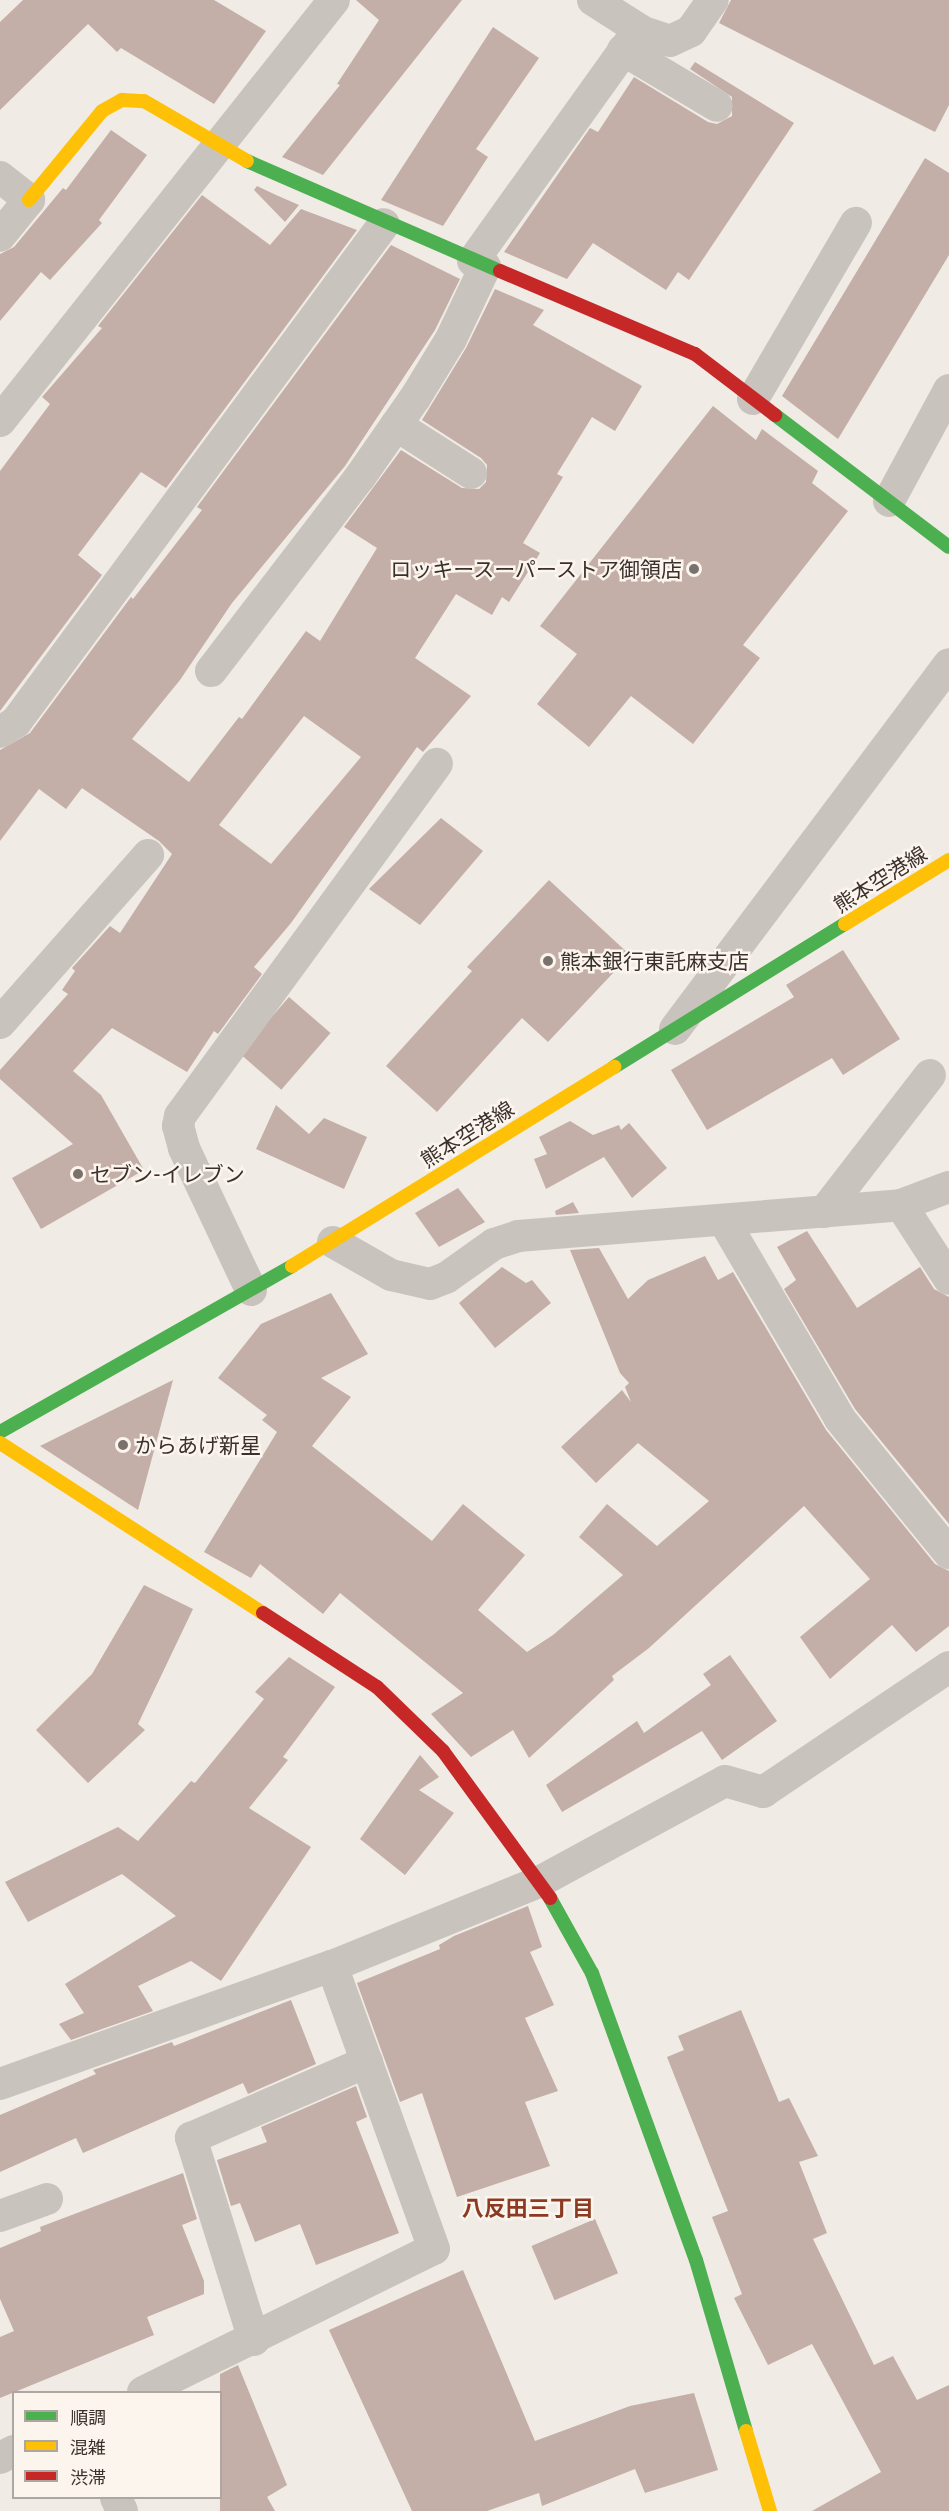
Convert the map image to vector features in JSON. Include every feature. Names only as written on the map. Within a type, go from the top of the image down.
[{"type":"street","points":[[0,421],[215,145],[334,0]]},
{"type":"street","points":[[593,0],[631,40],[717,106]]},
{"type":"street","points":[[631,40],[670,41],[682,38],[713,0]]},
{"type":"street","points":[[211,671],[396,425],[451,339],[479,264],[631,40]]},
{"type":"street","points":[[0,236],[102,111],[122,100],[144,100],[215,145],[384,224],[695,354],[949,547]]},
{"type":"street","points":[[0,177],[30,200]]},
{"type":"street","points":[[753,399],[856,223]]},
{"type":"street","points":[[0,732],[16,722],[384,224]]},
{"type":"street","points":[[889,501],[949,390]]},
{"type":"street","points":[[396,425],[471,472]]},
{"type":"street","points":[[669,1037],[949,664]]},
{"type":"street","points":[[251,1290],[184,1148],[178,1126],[180,1116],[437,764]]},
{"type":"street","points":[[0,1023],[148,855]]},
{"type":"street","name":"熊本空港線","points":[[0,1432],[333,1242],[669,1037],[949,860]]},
{"type":"street","points":[[825,1212],[930,1075]]},
{"type":"street","points":[[333,1242],[391,1275],[430,1284],[446,1278],[494,1244],[518,1236],[901,1205],[949,1187]]},
{"type":"street","points":[[901,1205],[949,1279]]},
{"type":"street","points":[[724,1221],[840,1419],[949,1553]]},
{"type":"street","points":[[0,1443],[377,1687],[443,1751],[541,1881],[592,1973],[696,2260],[770,2511]]},
{"type":"street","points":[[0,2084],[332,1966],[541,1881],[725,1781],[763,1792],[949,1667]]},
{"type":"street","points":[[145,2391],[254,2340],[434,2249],[332,1966]]},
{"type":"street","points":[[254,2340],[190,2138],[366,2062]]},
{"type":"street","points":[[0,2216],[47,2199]]},
{"type":"building","points":[[23,0],[214,0],[266,31],[214,104],[121,48],[117,52],[88,24],[0,110],[0,22]]},
{"type":"building","points":[[356,0],[462,0],[323,175],[282,157],[340,85],[337,84],[379,20]]},
{"type":"building","points":[[731,0],[949,0],[949,105],[935,132],[719,23]]},
{"type":"building","points":[[493,27],[539,58],[476,149],[488,157],[443,226],[381,200]]},
{"type":"building","points":[[695,62],[794,123],[689,280],[678,272],[666,290],[593,243],[567,279],[504,252],[590,128],[598,132],[634,77],[708,122],[717,124],[732,116],[732,97],[690,69]]},
{"type":"building","points":[[111,130],[147,155],[99,220],[102,223],[50,280],[41,272],[0,321],[0,254],[14,247],[63,188],[66,190]]},
{"type":"building","points":[[925,158],[949,173],[949,255],[838,439],[782,396]]},
{"type":"building","points":[[257,186],[299,205],[285,222],[254,190]]},
{"type":"building","points":[[202,195],[270,245],[301,209],[357,230],[166,488],[141,472],[78,555],[102,575],[0,711],[0,471],[50,404],[42,397],[102,328],[98,326]]},
{"type":"building","points":[[391,245],[460,279],[435,330],[345,466],[232,603],[180,680],[132,739],[189,782],[239,717],[242,719],[306,631],[320,641],[377,548],[344,527],[401,450],[462,488],[479,489],[486,482],[487,465],[481,458],[422,420],[466,348],[495,289],[544,310],[533,325],[642,386],[615,431],[592,417],[557,474],[563,477],[523,543],[540,553],[509,602],[502,597],[492,615],[456,594],[415,658],[471,696],[423,752],[417,747],[291,923],[254,967],[262,974],[218,1034],[214,1031],[187,1072],[112,1028],[73,1071],[101,1095],[144,1170],[41,1229],[12,1178],[73,1144],[0,1079],[0,1070],[68,994],[62,990],[75,971],[72,968],[110,926],[120,933],[172,854],[159,841],[82,788],[66,809],[39,789],[0,841],[0,750],[30,733],[131,597],[133,599],[202,510],[197,507]],"holes":[[[304,716],[361,757],[271,864],[219,825]]]},
{"type":"building","name":"ロッキースーパーストア御領店","points":[[713,406],[756,440],[762,429],[818,471],[812,483],[848,511],[743,645],[760,658],[693,744],[631,696],[589,747],[537,704],[577,654],[540,626]]},
{"type":"building","points":[[441,818],[483,851],[420,925],[369,889]]},
{"type":"building","name":"熊本銀行東託麻支店","points":[[549,880],[630,955],[548,1042],[522,1018],[437,1112],[386,1066],[472,971],[467,967]]},
{"type":"building","points":[[843,950],[900,1039],[843,1075],[832,1058],[707,1130],[671,1070],[794,997],[786,985]]},
{"type":"building","points":[[289,997],[331,1033],[281,1090],[240,1054]]},
{"type":"building","points":[[276,1105],[309,1134],[324,1118],[367,1137],[344,1189],[256,1149]]},
{"type":"building","points":[[570,1121],[593,1135],[619,1125],[621,1130],[629,1123],[667,1168],[632,1198],[604,1157],[546,1189],[534,1159],[547,1154],[539,1137]]},
{"type":"building","points":[[458,1188],[485,1222],[439,1247],[415,1213]]},
{"type":"building","points":[[573,1202],[579,1213],[556,1215],[555,1211]]},
{"type":"building","points":[[807,1231],[857,1308],[920,1267],[934,1289],[949,1297],[949,1524],[855,1409],[784,1289],[796,1280],[777,1247]]},
{"type":"building","points":[[599,1248],[628,1299],[648,1280],[705,1256],[718,1280],[733,1272],[826,1430],[935,1564],[949,1571],[949,1626],[916,1652],[892,1625],[830,1679],[800,1637],[870,1579],[804,1506],[649,1648],[612,1676],[614,1680],[529,1758],[513,1730],[471,1757],[431,1714],[463,1693],[340,1593],[323,1614],[260,1564],[251,1578],[204,1552],[277,1432],[262,1420],[267,1415],[218,1378],[261,1324],[331,1293],[368,1354],[321,1378],[351,1397],[312,1446],[432,1541],[463,1504],[525,1555],[478,1610],[527,1652],[553,1635],[623,1575],[579,1537],[607,1504],[657,1546],[709,1501],[638,1443],[596,1483],[561,1447],[622,1390],[631,1402],[625,1387],[629,1383],[620,1373],[570,1250]]},
{"type":"building","points":[[502,1267],[526,1283],[532,1280],[551,1303],[495,1348],[459,1303]]},
{"type":"building","points":[[173,1380],[138,1510],[40,1446]]},
{"type":"building","points":[[144,1585],[193,1609],[138,1724],[145,1730],[88,1783],[36,1730],[92,1674]]},
{"type":"building","points":[[730,1655],[777,1721],[722,1760],[702,1731],[562,1812],[546,1785],[637,1721],[644,1733],[711,1685],[703,1674]]},
{"type":"building","points":[[289,1657],[335,1687],[283,1757],[288,1760],[249,1808],[311,1847],[221,1981],[191,1961],[138,1986],[153,2011],[71,2040],[59,2024],[84,2013],[65,1984],[176,1916],[122,1874],[28,1922],[5,1882],[118,1827],[138,1841],[191,1781],[195,1783],[264,1699],[255,1692]]},
{"type":"building","points":[[420,1755],[439,1777],[419,1790],[454,1813],[405,1875],[360,1839]]},
{"type":"building","points":[[528,1906],[542,1947],[530,1952],[554,2005],[525,2018],[558,2091],[525,2102],[550,2166],[457,2197],[422,2093],[400,2102],[357,1983],[440,1949],[439,1945],[454,1936]]},
{"type":"building","points":[[291,2000],[316,2064],[248,2094],[243,2083],[83,2153],[76,2138],[0,2172],[0,2115],[96,2074],[93,2070],[172,2042],[174,2046]]},
{"type":"building","points":[[741,2010],[779,2102],[789,2098],[818,2156],[799,2162],[827,2233],[813,2239],[874,2365],[893,2356],[917,2400],[949,2385],[949,2511],[812,2511],[881,2472],[812,2344],[768,2365],[734,2298],[742,2294],[712,2217],[728,2211],[667,2057],[684,2050],[678,2036]]},
{"type":"building","points":[[356,2086],[367,2117],[356,2122],[399,2233],[316,2265],[300,2224],[255,2242],[240,2203],[231,2206],[217,2160],[267,2142],[261,2127]]},
{"type":"building","points":[[183,2173],[197,2219],[182,2225],[204,2281],[204,2294],[147,2317],[154,2335],[17,2391],[12,2391],[12,2393],[0,2398],[0,2337],[14,2331],[0,2299],[0,2248],[41,2231],[40,2227]]},
{"type":"building","points":[[595,2219],[618,2273],[555,2300],[531,2246]]},
{"type":"building","points":[[463,2270],[535,2441],[630,2406],[694,2393],[718,2470],[645,2493],[635,2469],[542,2506],[539,2493],[487,2511],[412,2511],[329,2330]]},
{"type":"building","points":[[238,2365],[287,2485],[267,2497],[275,2511],[220,2511],[222,2391],[220,2391],[220,2374]]},
{"type":"traffic: fast","points":[[247,161],[500,271]]},
{"type":"traffic: fast","points":[[775,415],[949,547]]},
{"type":"traffic: fast","points":[[614,1067],[845,924]]},
{"type":"traffic: fast","points":[[0,1432],[292,1266]]},
{"type":"traffic: fast","points":[[550,1898],[592,1973],[696,2260],[746,2431]]},
{"type":"traffic: slow","points":[[29,200],[102,111],[122,100],[144,101],[247,161]]},
{"type":"traffic: slow","points":[[845,924],[949,860]]},
{"type":"traffic: slow","points":[[292,1266],[614,1067]]},
{"type":"traffic: slow","points":[[0,1443],[263,1613]]},
{"type":"traffic: slow","points":[[746,2431],[770,2511]]},
{"type":"traffic: jam","points":[[500,271],[695,354],[775,415]]},
{"type":"traffic: jam","points":[[263,1613],[377,1687],[443,1751],[550,1898]]},
{"type":"place","name":"ロッキースーパーストア御領店","points":[[694,569]]},
{"type":"place","name":"熊本銀行東託麻支店","points":[[548,961]]},
{"type":"place","name":"セブン-イレブン","points":[[78,1174]]},
{"type":"place","name":"からあげ新星","points":[[123,1445]]},
{"type":"district","name":"八反田三丁目","points":[[528,2208]]}]
